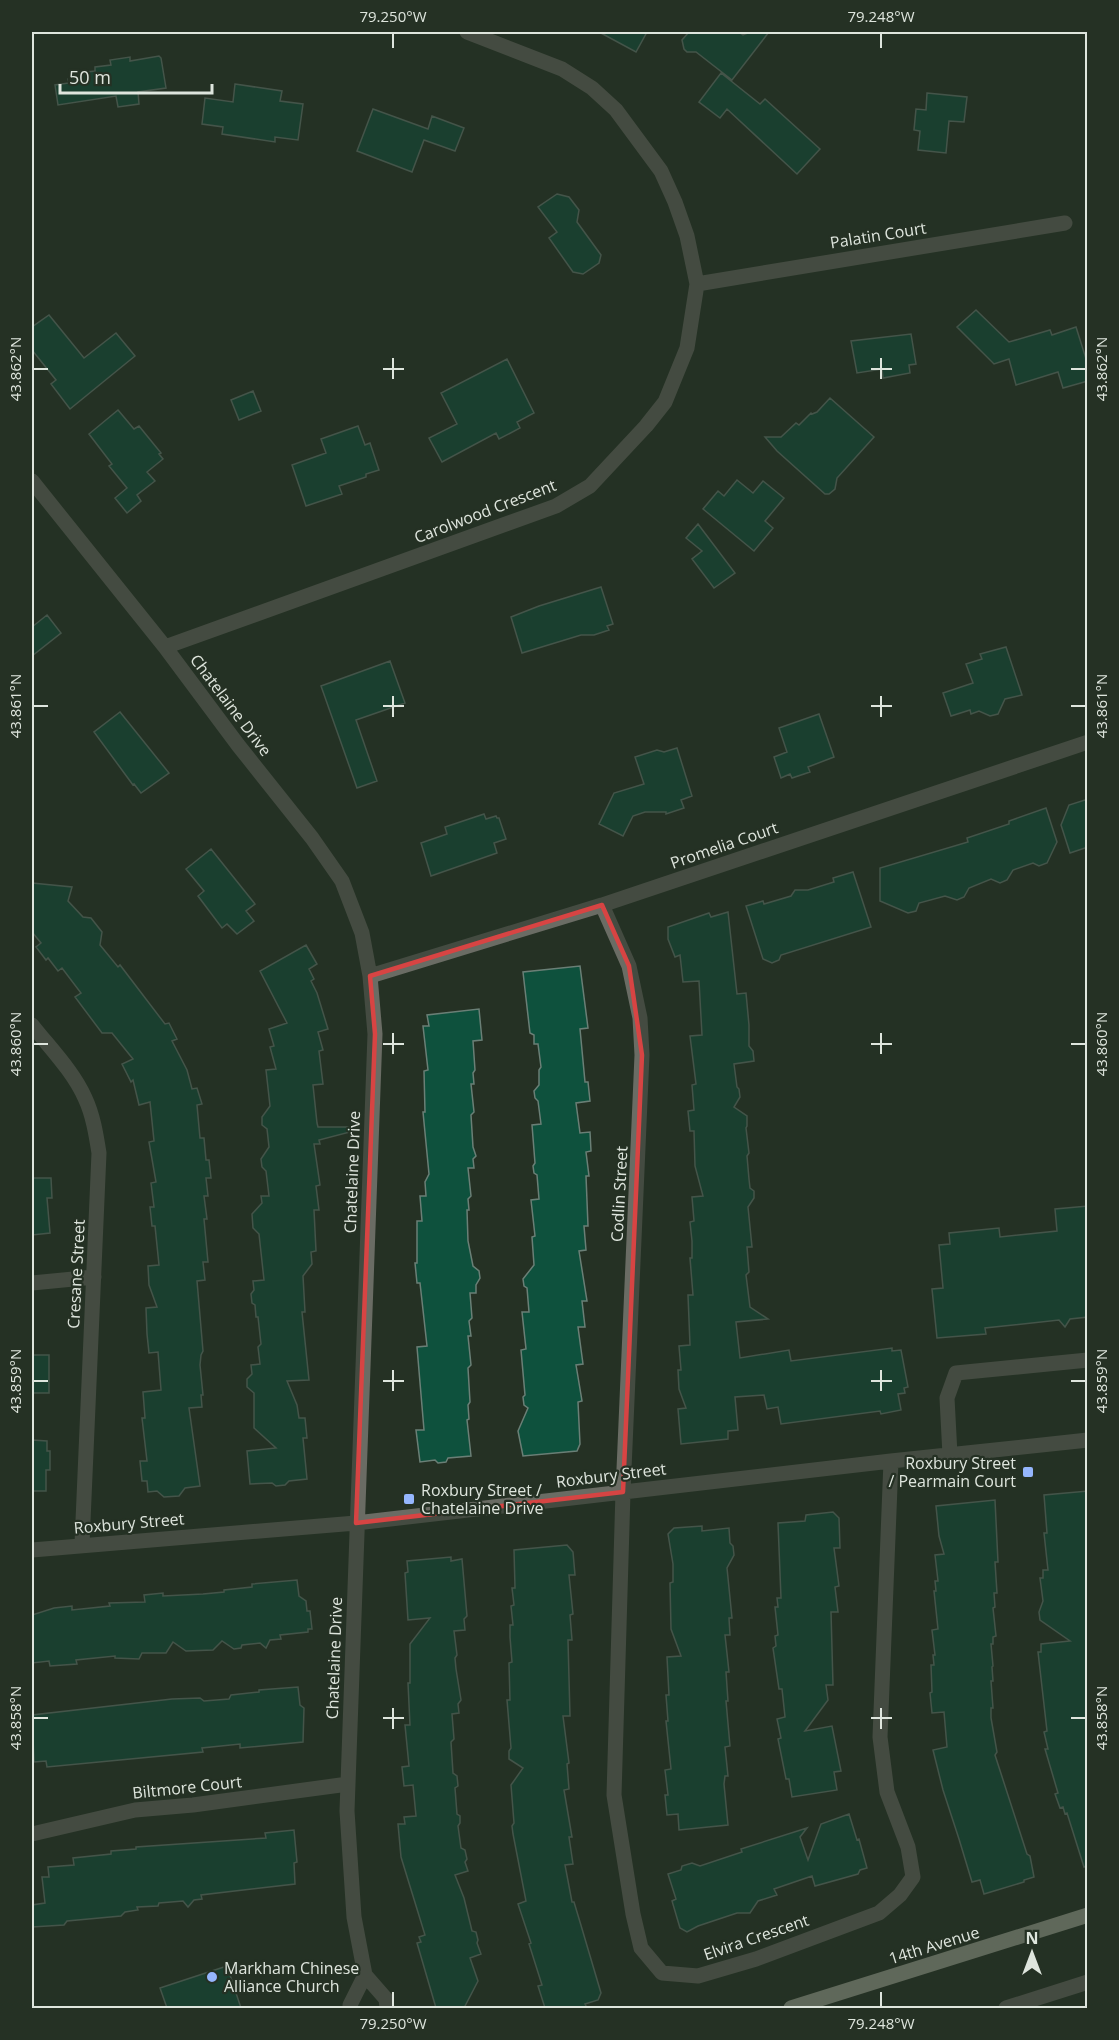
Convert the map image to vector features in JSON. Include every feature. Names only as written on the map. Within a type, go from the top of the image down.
[{"type":"main road","name":"14th Avenue","points":[[790,2008],[1088,1915]]},
{"type":"street","name":"Carolwood Crescent","points":[[165,647],[556,506],[590,486],[646,426],[665,402],[687,348],[698,284],[687,236],[661,171],[616,110],[592,88],[562,69],[467,32]]},
{"type":"street","name":"Palatin Court","points":[[698,284],[1065,223]]},
{"type":"street","name":"Chatelaine Drive","points":[[32,481],[165,647],[245,754],[312,838],[342,881],[362,933],[370,976],[375,1034],[347,1811],[354,1917],[365,1975]]},
{"type":"street","name":"Promelia Court","points":[[370,976],[603,905],[1088,742]]},
{"type":"street","name":"Codlin Street","points":[[603,905],[629,966],[640,1018],[642,1055],[623,1492]]},
{"type":"street","name":"Cresane Street","points":[[32,1026],[71,1073],[85,1098],[94,1122],[99,1153],[82,1544]]},
{"type":"street","points":[[32,1283],[94,1277]]},
{"type":"street","points":[[950,1455],[947,1398],[956,1373],[1088,1360]]},
{"type":"street","name":"Roxbury Street","points":[[32,1550],[82,1544],[356,1523],[1088,1440]]},
{"type":"street","name":"Elvira Crescent","points":[[623,1492],[614,1795],[633,1914],[641,1948],[662,1972],[698,1976],[756,1959],[879,1913],[900,1895],[913,1877],[908,1847],[887,1792],[879,1737],[891,1461]]},
{"type":"street","name":"Biltmore Court","points":[[32,1834],[135,1810],[193,1805],[348,1784]]},
{"type":"street","points":[[351,2008],[350,2005],[365,1975],[386,1999],[387,2008]]},
{"type":"street","points":[[1006,2008],[1088,1982]]},
{"type":"highlighted area","points":[[602,905],[629,966],[642,1055],[623,1492],[356,1523],[375,1034],[370,976]]},
{"type":"building","points":[[599,32],[647,32],[636,52]]},
{"type":"building","points":[[689,32],[739,32],[743,35],[750,32],[769,32],[732,80],[696,52],[687,52],[684,49],[682,40]]},
{"type":"building","points":[[159,56],[166,88],[138,92],[139,104],[118,107],[116,96],[58,105],[55,85],[69,83],[68,79],[79,77],[78,73],[95,71],[95,67],[111,65],[110,60],[130,57],[130,61]]},
{"type":"building","points":[[721,73],[760,104],[765,99],[820,149],[797,174],[727,109],[720,118],[699,102]]},
{"type":"building","points":[[235,84],[282,91],[280,101],[303,104],[298,140],[275,137],[275,142],[222,134],[223,127],[202,124],[205,98],[233,102]]},
{"type":"building","points":[[927,93],[967,97],[964,122],[949,121],[946,153],[918,150],[920,131],[914,130],[916,109],[926,110]]},
{"type":"building","points":[[373,109],[428,129],[432,116],[464,128],[455,151],[424,140],[412,172],[357,151]]},
{"type":"building","points":[[557,194],[569,197],[579,210],[577,222],[601,255],[599,263],[583,274],[573,272],[549,238],[557,232],[538,207]]},
{"type":"building","points":[[976,310],[1009,342],[1050,330],[1052,335],[1076,327],[1088,365],[1088,381],[1063,388],[1058,372],[1016,385],[1009,359],[994,364],[957,327]]},
{"type":"building","points":[[49,315],[84,358],[116,333],[135,356],[70,409],[51,384],[56,380],[32,350],[32,327]]},
{"type":"building","points":[[911,334],[916,364],[909,365],[910,373],[883,378],[882,369],[857,373],[851,341]]},
{"type":"building","points":[[507,359],[534,413],[517,422],[520,428],[499,439],[496,433],[442,462],[429,438],[457,424],[441,393]]},
{"type":"building","points":[[253,391],[261,411],[239,420],[231,400]]},
{"type":"building","points":[[830,398],[874,437],[837,478],[835,489],[825,494],[777,451],[765,437],[781,437],[796,423],[799,425],[811,413],[817,412]]},
{"type":"building","points":[[118,410],[134,429],[139,426],[161,453],[159,454],[163,459],[147,472],[155,481],[137,495],[141,501],[127,513],[115,498],[127,488],[109,466],[112,464],[89,434]]},
{"type":"building","points":[[358,426],[365,445],[370,443],[379,470],[339,486],[342,494],[306,506],[292,465],[326,453],[321,439]]},
{"type":"building","points":[[737,480],[753,493],[763,481],[784,498],[765,521],[773,528],[754,551],[703,509],[718,491],[724,496]]},
{"type":"building","points":[[698,524],[735,573],[714,588],[692,559],[702,551],[686,538]]},
{"type":"building","points":[[601,587],[613,624],[607,626],[609,630],[594,635],[581,635],[522,653],[511,617]]},
{"type":"building","points":[[47,615],[61,633],[32,656],[32,627]]},
{"type":"building","points":[[1006,647],[1022,695],[1005,699],[998,714],[990,716],[979,711],[971,714],[970,710],[951,716],[943,693],[973,683],[966,664],[982,659],[980,654]]},
{"type":"building","points":[[390,661],[405,703],[356,720],[377,781],[357,788],[321,686]]},
{"type":"building","points":[[120,712],[169,773],[141,793],[94,732]]},
{"type":"building","points":[[819,714],[834,757],[808,767],[810,772],[792,778],[790,774],[781,778],[774,757],[787,752],[779,728]]},
{"type":"building","points":[[677,748],[692,796],[681,800],[684,808],[666,814],[666,812],[645,812],[633,816],[623,836],[599,824],[614,793],[644,784],[635,757],[657,750],[664,752]]},
{"type":"building","points":[[1088,799],[1088,847],[1070,853],[1061,825],[1069,805]]},
{"type":"building","points":[[1046,808],[1057,842],[1047,863],[1039,866],[1033,863],[1013,870],[1007,880],[1000,883],[991,879],[969,888],[964,897],[957,900],[945,896],[919,903],[916,911],[908,913],[880,901],[880,868],[968,842],[967,838],[1009,824],[1009,821]]},
{"type":"building","points":[[484,814],[486,819],[496,816],[499,818],[506,839],[494,843],[497,853],[431,876],[421,843],[447,834],[445,827]]},
{"type":"building","points":[[211,849],[255,904],[246,911],[254,921],[237,934],[227,924],[222,928],[198,896],[204,891],[186,869]]},
{"type":"building","points":[[853,872],[871,927],[781,955],[779,960],[772,963],[763,959],[746,906],[763,901],[764,904],[791,896],[795,890],[808,890],[834,882],[833,878]]},
{"type":"building","points":[[32,883],[72,887],[68,901],[83,917],[91,918],[102,932],[100,945],[118,967],[120,965],[165,1024],[169,1023],[177,1039],[172,1041],[187,1070],[192,1089],[197,1088],[202,1104],[197,1105],[200,1138],[204,1138],[206,1160],[209,1160],[211,1178],[206,1178],[208,1196],[204,1196],[208,1262],[203,1262],[205,1280],[197,1281],[203,1351],[200,1365],[203,1395],[201,1395],[202,1407],[189,1408],[200,1486],[185,1488],[179,1496],[164,1497],[157,1491],[148,1492],[147,1481],[142,1481],[140,1461],[147,1461],[142,1418],[145,1418],[143,1392],[161,1390],[158,1352],[149,1353],[146,1308],[157,1307],[149,1285],[148,1266],[159,1265],[155,1226],[152,1226],[150,1207],[154,1207],[151,1183],[156,1182],[149,1142],[154,1141],[150,1102],[139,1105],[133,1080],[131,1082],[122,1064],[133,1059],[112,1033],[102,1033],[75,997],[81,993],[62,968],[58,971],[36,947],[41,943],[32,932]]},
{"type":"building","points":[[728,912],[737,994],[746,993],[749,1046],[753,1051],[754,1061],[734,1064],[740,1097],[734,1107],[747,1116],[749,1179],[750,1188],[754,1191],[754,1198],[748,1207],[752,1247],[747,1247],[749,1272],[746,1275],[750,1307],[768,1319],[736,1322],[740,1358],[789,1350],[791,1361],[892,1348],[892,1351],[901,1350],[908,1387],[904,1388],[905,1393],[898,1394],[901,1410],[781,1424],[778,1407],[767,1409],[764,1395],[735,1397],[738,1430],[728,1431],[728,1439],[681,1444],[678,1409],[686,1408],[679,1389],[678,1370],[681,1370],[679,1346],[690,1345],[688,1295],[693,1295],[690,1258],[692,1258],[692,1241],[690,1222],[694,1221],[692,1197],[703,1196],[695,1166],[694,1131],[690,1131],[688,1111],[694,1110],[692,1085],[696,1084],[690,1036],[702,1035],[699,981],[683,982],[680,955],[675,957],[668,939],[668,927],[709,913],[711,917]]},
{"type":"building","points":[[306,945],[317,964],[309,969],[314,979],[311,981],[328,1029],[318,1032],[323,1050],[319,1051],[323,1084],[313,1085],[317,1123],[318,1127],[350,1127],[350,1132],[319,1140],[320,1144],[314,1144],[320,1185],[316,1186],[319,1210],[314,1210],[316,1251],[311,1252],[312,1264],[303,1276],[305,1312],[302,1312],[309,1380],[287,1381],[297,1405],[299,1418],[305,1418],[307,1438],[303,1438],[307,1479],[289,1481],[285,1485],[276,1486],[272,1483],[250,1484],[247,1451],[276,1448],[254,1428],[254,1393],[247,1387],[247,1379],[252,1374],[251,1365],[260,1364],[258,1347],[261,1344],[258,1317],[256,1317],[251,1294],[254,1290],[253,1281],[264,1280],[259,1234],[253,1228],[252,1214],[262,1203],[261,1196],[269,1196],[266,1171],[262,1167],[261,1159],[269,1147],[267,1129],[262,1125],[262,1117],[270,1106],[266,1070],[276,1069],[270,1047],[274,1046],[269,1029],[287,1023],[260,971]]},
{"type":"building","points":[[580,966],[588,1028],[580,1029],[585,1082],[588,1082],[590,1101],[576,1103],[580,1133],[590,1132],[591,1151],[586,1152],[589,1176],[586,1176],[588,1226],[584,1226],[586,1250],[579,1251],[587,1301],[582,1301],[585,1327],[578,1327],[583,1364],[576,1365],[582,1401],[578,1402],[580,1444],[577,1451],[523,1456],[518,1431],[528,1408],[524,1405],[523,1397],[525,1395],[521,1350],[526,1349],[522,1312],[529,1312],[527,1288],[524,1286],[523,1279],[534,1265],[532,1237],[535,1236],[531,1200],[539,1199],[537,1175],[534,1173],[533,1166],[535,1163],[532,1125],[541,1124],[538,1101],[534,1091],[539,1085],[541,1067],[538,1044],[534,1044],[534,1035],[530,1033],[523,972]]},
{"type":"building","points":[[479,1009],[482,1040],[473,1041],[475,1070],[474,1084],[471,1084],[474,1112],[471,1115],[473,1147],[476,1156],[473,1159],[474,1168],[468,1168],[471,1196],[468,1199],[469,1210],[467,1210],[468,1241],[473,1266],[479,1271],[480,1278],[476,1285],[476,1293],[470,1293],[472,1318],[469,1321],[471,1336],[468,1336],[471,1365],[468,1368],[470,1402],[468,1405],[469,1419],[467,1420],[471,1456],[448,1458],[446,1462],[438,1463],[435,1460],[420,1462],[416,1430],[424,1430],[417,1347],[427,1346],[420,1283],[417,1283],[415,1263],[417,1263],[417,1221],[422,1221],[420,1196],[426,1196],[425,1182],[429,1174],[423,1112],[425,1112],[424,1071],[428,1070],[423,1026],[429,1026],[427,1015]]},
{"type":"building","points":[[32,1178],[51,1178],[52,1198],[47,1198],[50,1233],[32,1235]]},
{"type":"building","points":[[1088,1206],[1088,1317],[1070,1319],[1065,1327],[1059,1320],[985,1328],[986,1334],[937,1338],[932,1289],[943,1288],[939,1245],[950,1244],[949,1233],[999,1228],[1000,1237],[1057,1231],[1055,1209]]},
{"type":"building","points":[[32,1355],[49,1355],[49,1393],[32,1393]]},
{"type":"building","points":[[32,1440],[47,1441],[47,1451],[50,1451],[50,1470],[46,1470],[46,1491],[32,1491]]},
{"type":"building","points":[[1088,1491],[1088,1866],[1084,1867],[1067,1813],[1065,1814],[1063,1807],[1060,1808],[1055,1794],[1058,1793],[1045,1749],[1048,1749],[1044,1732],[1047,1731],[1038,1652],[1041,1652],[1041,1644],[1070,1641],[1040,1620],[1039,1612],[1043,1601],[1040,1578],[1043,1578],[1043,1570],[1048,1570],[1044,1533],[1047,1533],[1044,1495]]},
{"type":"building","points":[[995,1500],[998,1562],[995,1562],[997,1593],[994,1593],[995,1607],[993,1608],[996,1636],[993,1637],[993,1644],[991,1644],[993,1708],[991,1708],[991,1718],[997,1752],[995,1755],[1027,1854],[1030,1856],[1034,1877],[984,1894],[980,1880],[972,1882],[943,1790],[933,1750],[947,1747],[944,1712],[932,1713],[930,1693],[932,1692],[931,1665],[934,1665],[933,1655],[935,1655],[932,1630],[938,1629],[934,1591],[936,1591],[935,1581],[938,1581],[935,1555],[944,1554],[939,1536],[936,1506]]},
{"type":"building","points":[[833,1512],[839,1518],[840,1548],[834,1548],[839,1586],[835,1587],[838,1612],[831,1612],[833,1685],[826,1685],[828,1700],[805,1731],[832,1726],[841,1771],[834,1772],[837,1790],[792,1797],[778,1739],[781,1738],[777,1719],[785,1717],[782,1689],[779,1689],[773,1648],[776,1646],[775,1636],[778,1635],[775,1607],[778,1607],[777,1598],[781,1598],[778,1523],[805,1521],[806,1515]]},
{"type":"building","points":[[702,1526],[702,1531],[729,1528],[734,1555],[727,1568],[732,1618],[729,1618],[730,1635],[725,1635],[729,1672],[726,1672],[728,1701],[726,1701],[730,1746],[725,1747],[728,1776],[725,1776],[724,1784],[728,1825],[679,1830],[678,1814],[667,1815],[665,1795],[668,1795],[665,1770],[671,1769],[666,1721],[668,1721],[666,1695],[669,1695],[667,1657],[681,1656],[671,1629],[670,1583],[673,1582],[673,1564],[668,1534],[674,1528]]},
{"type":"building","points":[[567,1545],[573,1552],[575,1575],[569,1575],[573,1614],[570,1615],[572,1640],[568,1640],[570,1716],[563,1716],[569,1763],[567,1764],[569,1789],[564,1790],[572,1837],[569,1837],[573,1864],[565,1865],[572,1902],[574,1902],[601,1993],[598,2000],[585,2004],[587,2008],[545,2008],[538,1986],[542,1985],[518,1904],[526,1901],[513,1834],[511,1785],[523,1768],[509,1759],[511,1748],[507,1700],[510,1700],[509,1663],[512,1662],[510,1625],[513,1625],[512,1588],[515,1588],[514,1550]]},
{"type":"building","points":[[451,1557],[451,1561],[462,1559],[467,1616],[464,1619],[465,1630],[454,1631],[456,1669],[461,1700],[458,1704],[459,1713],[452,1714],[454,1739],[451,1742],[453,1773],[457,1776],[458,1786],[455,1788],[457,1814],[460,1816],[458,1826],[461,1848],[465,1850],[468,1871],[455,1875],[464,1898],[472,1931],[476,1932],[481,1954],[470,1958],[478,1981],[464,2008],[436,2008],[417,1943],[421,1942],[419,1937],[425,1935],[401,1857],[398,1824],[405,1824],[404,1817],[416,1816],[413,1785],[404,1786],[402,1767],[409,1766],[405,1725],[410,1725],[408,1683],[410,1683],[410,1644],[430,1618],[408,1620],[405,1573],[408,1572],[407,1561]]},
{"type":"building","points":[[297,1580],[299,1596],[306,1601],[307,1611],[310,1611],[312,1629],[308,1629],[308,1632],[280,1635],[281,1639],[270,1640],[266,1648],[260,1643],[242,1645],[241,1648],[234,1649],[222,1641],[213,1650],[186,1651],[173,1642],[166,1653],[142,1653],[139,1659],[115,1658],[115,1656],[76,1660],[77,1664],[50,1666],[49,1661],[32,1663],[32,1615],[54,1608],[72,1606],[72,1610],[110,1606],[109,1603],[145,1602],[144,1595],[224,1592],[224,1590],[252,1587],[252,1584]]},
{"type":"building","points":[[298,1687],[300,1705],[304,1708],[303,1742],[240,1748],[240,1744],[202,1748],[203,1752],[47,1767],[46,1761],[34,1762],[32,1715],[172,1699],[200,1698],[204,1701],[229,1699],[231,1695],[259,1692],[259,1690]]},
{"type":"building","points":[[849,1814],[867,1868],[860,1870],[858,1874],[815,1886],[812,1876],[774,1889],[777,1895],[758,1901],[750,1913],[737,1913],[687,1932],[680,1928],[672,1901],[676,1899],[668,1874],[681,1870],[682,1866],[692,1863],[700,1866],[742,1852],[741,1849],[807,1828],[800,1837],[808,1860],[821,1824]]},
{"type":"building","points":[[294,1830],[297,1862],[294,1863],[295,1884],[201,1895],[202,1899],[194,1900],[188,1907],[183,1901],[159,1903],[158,1906],[137,1907],[138,1910],[125,1912],[121,1916],[67,1921],[64,1925],[32,1927],[32,1905],[45,1903],[42,1877],[49,1877],[48,1867],[74,1865],[73,1858],[111,1854],[111,1851],[136,1849],[136,1847],[266,1838],[265,1833]]},
{"type":"building","name":"Markham Chinese Alliance Church","points":[[227,1966],[241,2008],[167,2008],[160,1988]]},
{"type":"place","name":"Roxbury Street / Pearmain Court","points":[[1028,1472]]},
{"type":"place","name":"Roxbury Street / Chatelaine Drive","points":[[409,1499]]},
{"type":"place","name":"Markham Chinese Alliance Church","points":[[212,1977]]}]
